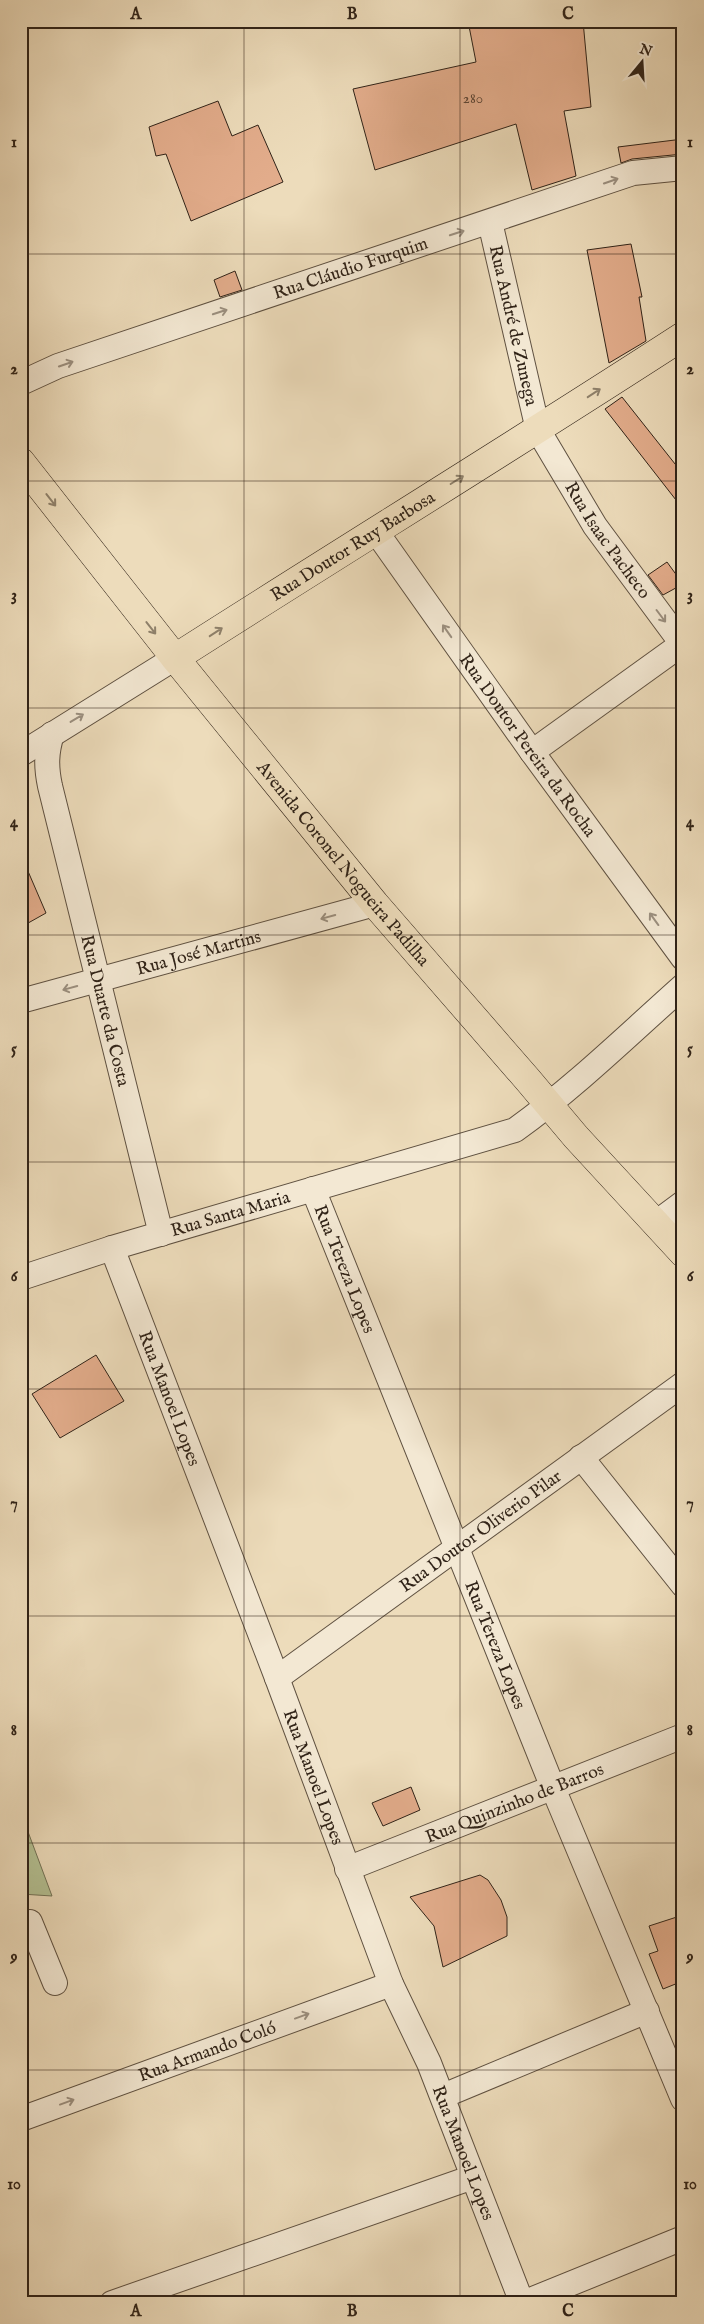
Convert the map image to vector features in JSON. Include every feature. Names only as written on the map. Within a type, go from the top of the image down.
[{"type":"main road","name":"Rua Doutor Ruy Barbosa","points":[[175,658],[375,530],[538,430],[683,336]]},
{"type":"main road","name":"Avenida Coronel Nogueira Padilha","points":[[21,462],[175,658],[375,904],[576,1137],[683,1252]]},
{"type":"street","name":"Rua Cláudio Furquim","points":[[21,383],[58,366],[633,173],[683,168]]},
{"type":"street","name":"Rua André de Zunega","points":[[490,222],[538,430]]},
{"type":"street","name":"Rua Isaac Pacheco","points":[[538,430],[595,526],[683,645]]},
{"type":"street","name":"Rua Doutor Pereira da Rocha","points":[[375,530],[532,752],[683,958]]},
{"type":"street","points":[[532,752],[683,645]]},
{"type":"street","name":"Rua Doutor Ruy Barbosa","points":[[21,754],[175,658]]},
{"type":"street","name":"Rua Duarte da Costa","points":[[52,734],[46,759],[50,786],[161,1234]]},
{"type":"street","points":[[21,765],[35,770],[50,786]]},
{"type":"street","name":"Rua José Martins","points":[[21,1001],[375,904]]},
{"type":"street","name":"Rua Santa Maria","points":[[21,1278],[112,1248],[515,1130],[549,1105],[683,986]]},
{"type":"street","name":"Rua Tereza Lopes","points":[[313,1189],[553,1788],[683,2099]]},
{"type":"street","points":[[656,1222],[683,1203]]},
{"type":"street","name":"Rua Manoel Lopes","points":[[112,1248],[277,1678],[391,1984],[430,2063],[523,2303]]},
{"type":"street","name":"Rua Doutor Oliverio Pilar","points":[[277,1678],[683,1384]]},
{"type":"street","points":[[581,1457],[683,1585]]},
{"type":"street","name":"Rua Quinzinho de Barros","points":[[347,1869],[683,1736]]},
{"type":"street","points":[[30,1922],[55,1983]]},
{"type":"street","name":"Rua Armando Coló","points":[[21,2119],[391,1984]]},
{"type":"street","points":[[443,2096],[647,2011]]},
{"type":"street","points":[[112,2303],[473,2176]]},
{"type":"street","points":[[523,2303],[683,2238]]},
{"type":"green space","points":[[21,1813],[52,1896],[21,1894]]},
{"type":"building","points":[[468,21],[583,21],[591,107],[564,111],[576,176],[532,190],[516,124],[375,170],[353,89],[476,62]]},
{"type":"building","points":[[218,101],[232,136],[258,125],[283,182],[191,221],[166,154],[156,156],[149,127]]},
{"type":"building","points":[[683,139],[683,154],[632,159],[621,163],[618,147]]},
{"type":"building","points":[[631,244],[642,297],[639,297],[646,341],[609,363],[587,250]]},
{"type":"building","points":[[235,271],[242,290],[220,297],[214,280]]},
{"type":"building","points":[[622,397],[683,474],[683,509],[605,409]]},
{"type":"building","points":[[667,562],[683,584],[663,595],[648,575]]},
{"type":"building","points":[[21,855],[46,913],[21,927]]},
{"type":"building","points":[[96,1355],[124,1401],[60,1438],[32,1394]]},
{"type":"building","points":[[411,1787],[420,1810],[383,1826],[372,1803]]},
{"type":"building","points":[[480,1875],[488,1880],[501,1900],[507,1917],[507,1936],[443,1967],[434,1926],[410,1897]]},
{"type":"building","points":[[683,1915],[683,1981],[663,1989],[649,1954],[658,1951],[649,1926]]},
{"type":"railway","points":[[21,2291],[25,2303]]}]
